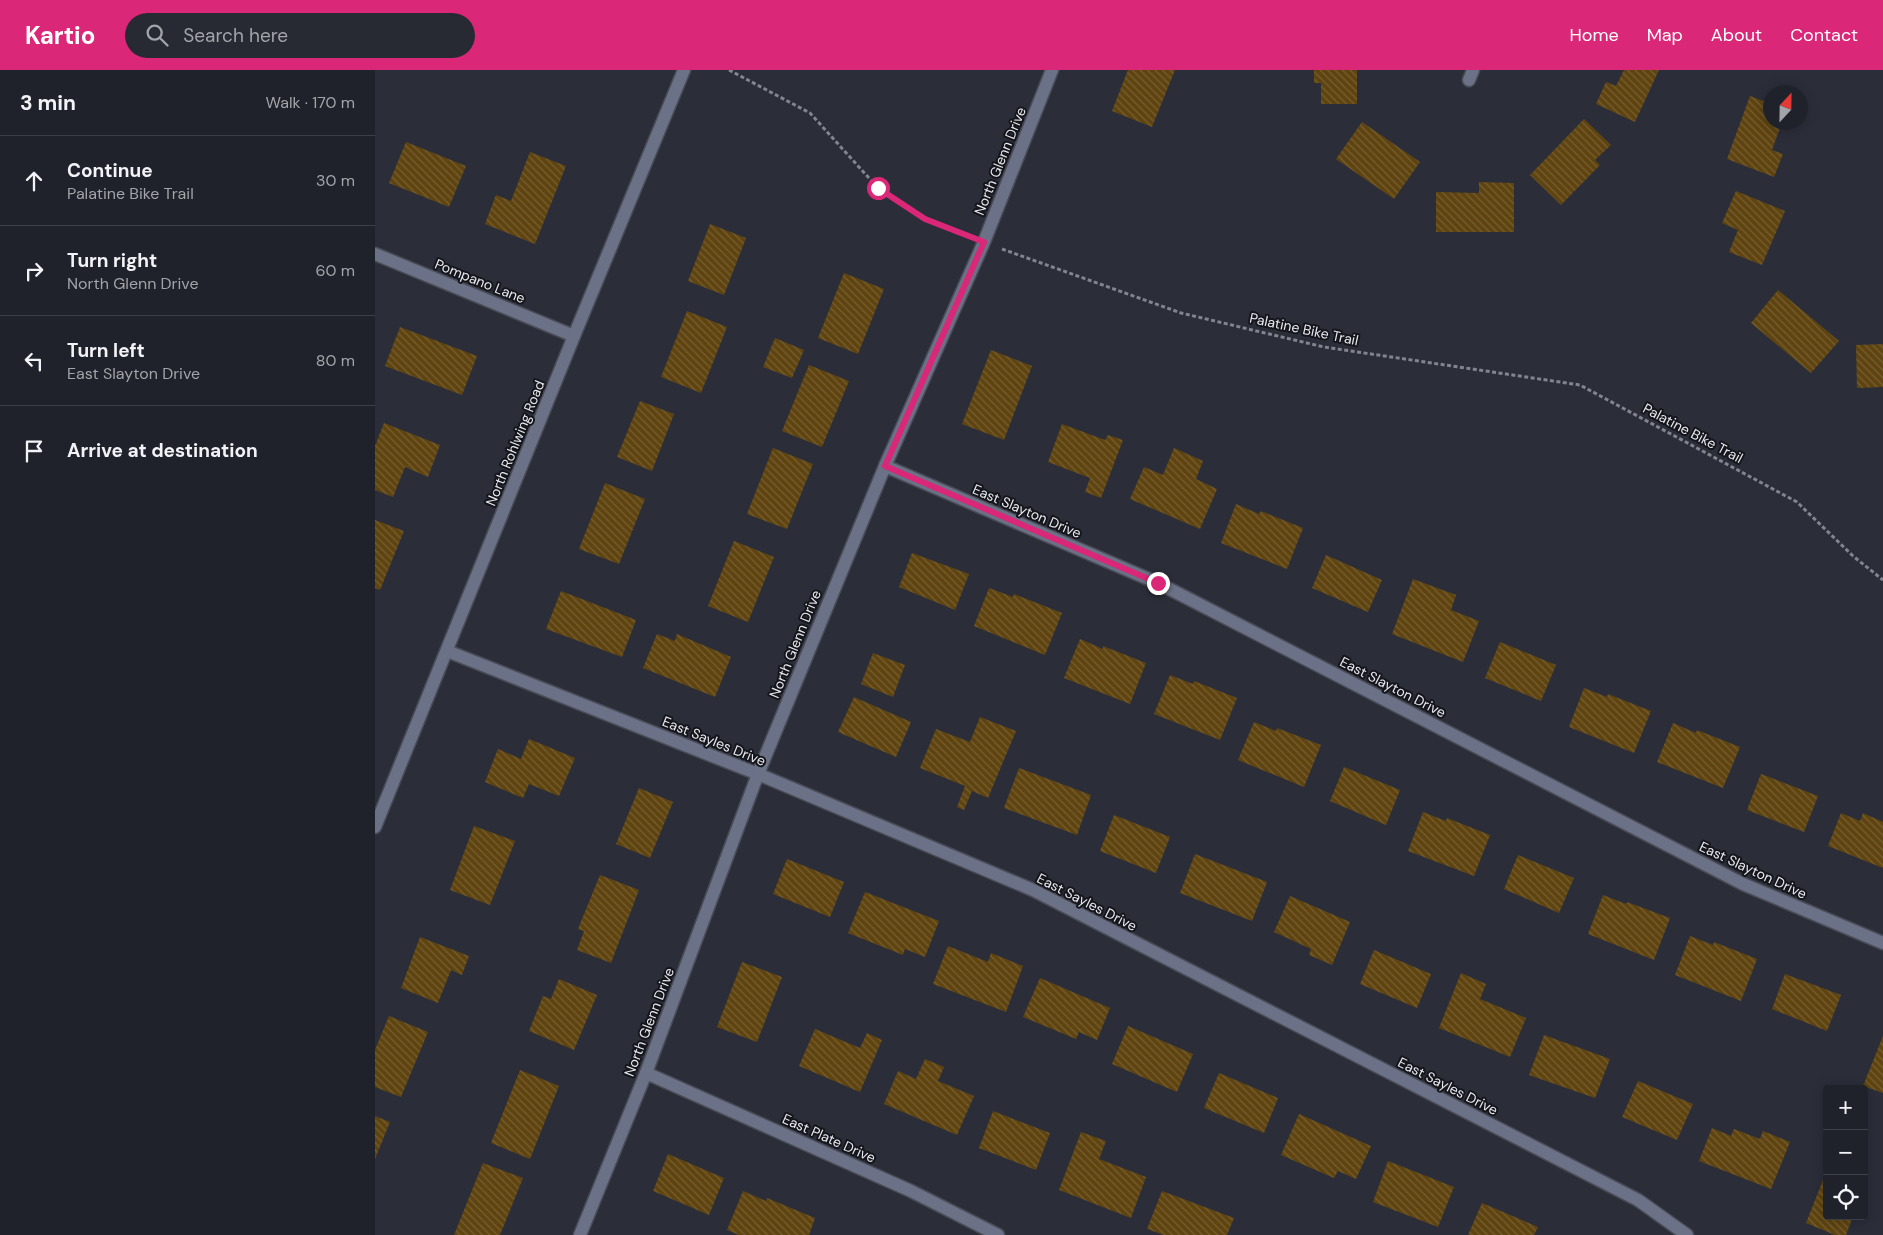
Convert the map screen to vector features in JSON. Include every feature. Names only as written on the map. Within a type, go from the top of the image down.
[{"type":"street","name":"North Rohlwing Road","points":[[375,827],[684,70]]},
{"type":"street","name":"North Glenn Drive","points":[[580,1235],[646,1073],[758,774],[885,466],[984,242],[1052,70]]},
{"type":"street","name":"Pompano Lane","points":[[375,254],[574,336]]},
{"type":"street","name":"East Slayton Drive","points":[[885,466],[1158,583],[1743,884],[1883,943]]},
{"type":"street","name":"East Sayles Drive","points":[[447,651],[758,774],[1033,890],[1638,1200],[1687,1235]]},
{"type":"street","name":"East Plate Drive","points":[[646,1073],[911,1191],[998,1235]]},
{"type":"path","name":"Palatine Bike Trail","points":[[729,70],[810,113],[878,188],[925,219],[1181,314],[1324,347],[1580,385],[1797,502],[1853,556],[1883,580]]},
{"type":"building","points":[[1128,70],[1175,70],[1152,127],[1112,111]]},
{"type":"building","points":[[1314,70],[1357,70],[1357,104],[1321,104],[1321,83],[1314,83]]},
{"type":"building","points":[[1624,70],[1659,70],[1635,122],[1596,104],[1606,82],[1616,86]]},
{"type":"building","points":[[1750,96],[1763,101],[1763,130],[1779,130],[1772,150],[1783,154],[1774,177],[1727,159]]},
{"type":"building","points":[[1584,119],[1611,145],[1595,160],[1600,165],[1561,205],[1530,175]]},
{"type":"building","points":[[1362,122],[1420,162],[1394,199],[1336,159]]},
{"type":"building","points":[[406,142],[466,166],[449,207],[389,183]]},
{"type":"building","points":[[530,152],[566,166],[535,244],[485,224],[496,195],[511,201]]},
{"type":"building","points":[[1479,182],[1514,183],[1514,232],[1436,232],[1436,192],[1479,193]]},
{"type":"building","points":[[1736,191],[1785,211],[1762,265],[1729,252],[1738,230],[1722,223]]},
{"type":"building","points":[[710,224],[746,238],[724,295],[688,281]]},
{"type":"building","points":[[844,273],[884,289],[858,354],[818,338]]},
{"type":"building","points":[[1778,290],[1839,341],[1811,373],[1751,323]]},
{"type":"building","points":[[687,311],[727,327],[701,393],[661,377]]},
{"type":"building","points":[[400,327],[477,356],[462,395],[385,366]]},
{"type":"building","points":[[775,338],[804,350],[792,378],[763,367]]},
{"type":"building","points":[[1883,344],[1883,387],[1857,388],[1856,345]]},
{"type":"building","points":[[991,350],[1032,366],[1004,440],[962,424]]},
{"type":"building","points":[[809,365],[849,381],[822,447],[782,431]]},
{"type":"building","points":[[640,401],[674,414],[652,471],[617,457]]},
{"type":"building","points":[[384,423],[440,445],[428,477],[405,467],[393,497],[375,490],[375,446]]},
{"type":"building","points":[[1062,424],[1105,440],[1108,435],[1123,440],[1101,498],[1085,492],[1090,478],[1048,462]]},
{"type":"building","points":[[773,448],[813,464],[787,529],[747,514]]},
{"type":"building","points":[[1174,448],[1203,461],[1196,479],[1217,489],[1200,529],[1130,499],[1144,467],[1163,475]]},
{"type":"building","points":[[605,483],[645,499],[619,564],[579,549]]},
{"type":"building","points":[[1236,504],[1259,514],[1261,511],[1303,528],[1287,569],[1221,543]]},
{"type":"building","points":[[375,520],[404,531],[380,590],[375,588]]},
{"type":"building","points":[[734,541],[774,557],[748,622],[708,606]]},
{"type":"building","points":[[912,553],[969,574],[955,610],[899,587]]},
{"type":"building","points":[[1326,555],[1382,580],[1368,612],[1312,588]]},
{"type":"building","points":[[1413,579],[1456,595],[1451,610],[1479,621],[1463,662],[1392,634]]},
{"type":"building","points":[[989,588],[1013,597],[1014,594],[1062,613],[1045,655],[974,626]]},
{"type":"building","points":[[561,591],[636,620],[622,657],[546,629]]},
{"type":"building","points":[[657,634],[675,641],[677,634],[731,657],[715,697],[643,668]]},
{"type":"building","points":[[1080,639],[1103,649],[1103,646],[1146,663],[1130,704],[1064,678]]},
{"type":"building","points":[[1500,642],[1556,665],[1541,701],[1485,678]]},
{"type":"building","points":[[873,653],[905,665],[893,697],[861,684]]},
{"type":"building","points":[[1170,675],[1193,684],[1194,681],[1237,698],[1220,740],[1154,714]]},
{"type":"building","points":[[1584,688],[1607,697],[1608,694],[1651,711],[1634,753],[1569,727]]},
{"type":"building","points":[[854,697],[911,722],[896,757],[838,732]]},
{"type":"building","points":[[980,717],[1016,731],[988,798],[972,791],[964,810],[957,807],[965,786],[920,768],[936,729],[970,742]]},
{"type":"building","points":[[1254,722],[1276,731],[1277,728],[1321,745],[1304,787],[1238,760]]},
{"type":"building","points":[[1673,723],[1696,733],[1697,730],[1740,747],[1723,788],[1657,762]]},
{"type":"building","points":[[529,739],[575,758],[559,796],[529,784],[523,798],[485,782],[498,749],[521,759]]},
{"type":"building","points":[[1344,767],[1400,790],[1386,825],[1330,801]]},
{"type":"building","points":[[1019,768],[1091,795],[1077,835],[1004,808]]},
{"type":"building","points":[[1761,774],[1818,796],[1804,832],[1747,810]]},
{"type":"building","points":[[639,788],[673,802],[650,858],[616,844]]},
{"type":"building","points":[[1423,812],[1446,821],[1447,818],[1490,835],[1474,876],[1408,851]]},
{"type":"building","points":[[1841,813],[1860,821],[1863,813],[1883,822],[1883,868],[1828,846]]},
{"type":"building","points":[[1114,815],[1170,837],[1156,873],[1100,851]]},
{"type":"building","points":[[474,826],[515,841],[490,905],[450,890]]},
{"type":"building","points":[[1195,854],[1267,882],[1252,921],[1180,893]]},
{"type":"building","points":[[1518,855],[1574,878],[1559,913],[1504,889]]},
{"type":"building","points":[[787,859],[844,882],[830,917],[773,894]]},
{"type":"building","points":[[600,875],[639,890],[611,963],[577,950],[584,931],[578,929]]},
{"type":"building","points":[[865,892],[939,921],[925,957],[905,949],[903,955],[848,933]]},
{"type":"building","points":[[1603,895],[1670,918],[1654,960],[1588,934]]},
{"type":"building","points":[[1290,896],[1350,922],[1332,965],[1309,955],[1311,949],[1274,932]]},
{"type":"building","points":[[1690,936],[1713,945],[1714,942],[1757,959],[1741,1001],[1675,975]]},
{"type":"building","points":[[420,937],[469,956],[462,975],[451,970],[438,1003],[401,988]]},
{"type":"building","points":[[948,946],[988,962],[991,953],[1023,966],[1006,1012],[933,984]]},
{"type":"building","points":[[1374,950],[1431,974],[1417,1008],[1360,984]]},
{"type":"building","points":[[742,962],[782,977],[757,1042],[717,1027]]},
{"type":"building","points":[[1461,973],[1486,984],[1480,999],[1526,1018],[1510,1057],[1439,1028]]},
{"type":"building","points":[[1785,974],[1841,995],[1827,1031],[1772,1009]]},
{"type":"building","points":[[1040,978],[1110,1008],[1097,1040],[1079,1032],[1076,1039],[1023,1017]]},
{"type":"building","points":[[559,979],[597,995],[574,1050],[529,1031],[543,996],[551,999]]},
{"type":"building","points":[[389,1016],[428,1032],[401,1097],[375,1087],[375,1050]]},
{"type":"building","points":[[1128,1026],[1193,1054],[1177,1092],[1112,1064]]},
{"type":"building","points":[[815,1029],[860,1048],[867,1033],[882,1040],[860,1092],[799,1066]]},
{"type":"building","points":[[1544,1035],[1610,1059],[1595,1098],[1529,1075]]},
{"type":"building","points":[[1883,1036],[1883,1093],[1868,1088],[1868,1085],[1863,1085]]},
{"type":"building","points":[[925,1059],[944,1067],[938,1081],[974,1096],[957,1135],[884,1104],[898,1071],[916,1079]]},
{"type":"building","points":[[520,1070],[559,1086],[530,1159],[491,1143]]},
{"type":"building","points":[[1219,1073],[1278,1098],[1264,1133],[1204,1108]]},
{"type":"building","points":[[1638,1081],[1693,1104],[1677,1140],[1622,1117]]},
{"type":"building","points":[[993,1111],[1050,1133],[1036,1170],[979,1148]]},
{"type":"building","points":[[1299,1114],[1371,1146],[1356,1179],[1338,1171],[1334,1178],[1281,1155]]},
{"type":"building","points":[[375,1116],[390,1122],[375,1159]]},
{"type":"building","points":[[1712,1128],[1731,1136],[1734,1129],[1760,1139],[1763,1131],[1790,1142],[1771,1189],[1699,1161]]},
{"type":"building","points":[[1081,1132],[1106,1141],[1099,1159],[1146,1177],[1131,1218],[1059,1190]]},
{"type":"building","points":[[668,1154],[724,1178],[709,1215],[653,1191]]},
{"type":"building","points":[[1388,1161],[1454,1187],[1438,1227],[1373,1202]]},
{"type":"building","points":[[483,1163],[523,1178],[500,1235],[454,1235]]},
{"type":"building","points":[[1823,1180],[1823,1220],[1852,1220],[1846,1235],[1835,1235],[1806,1223]]},
{"type":"building","points":[[743,1191],[766,1201],[767,1198],[815,1218],[809,1235],[739,1235],[727,1230]]},
{"type":"building","points":[[1162,1191],[1234,1218],[1227,1235],[1164,1235],[1147,1229]]},
{"type":"building","points":[[1482,1203],[1538,1227],[1534,1235],[1468,1235]]},
{"type":"route","points":[[878,188],[925,219],[984,242],[885,466],[1158,583]]}]
